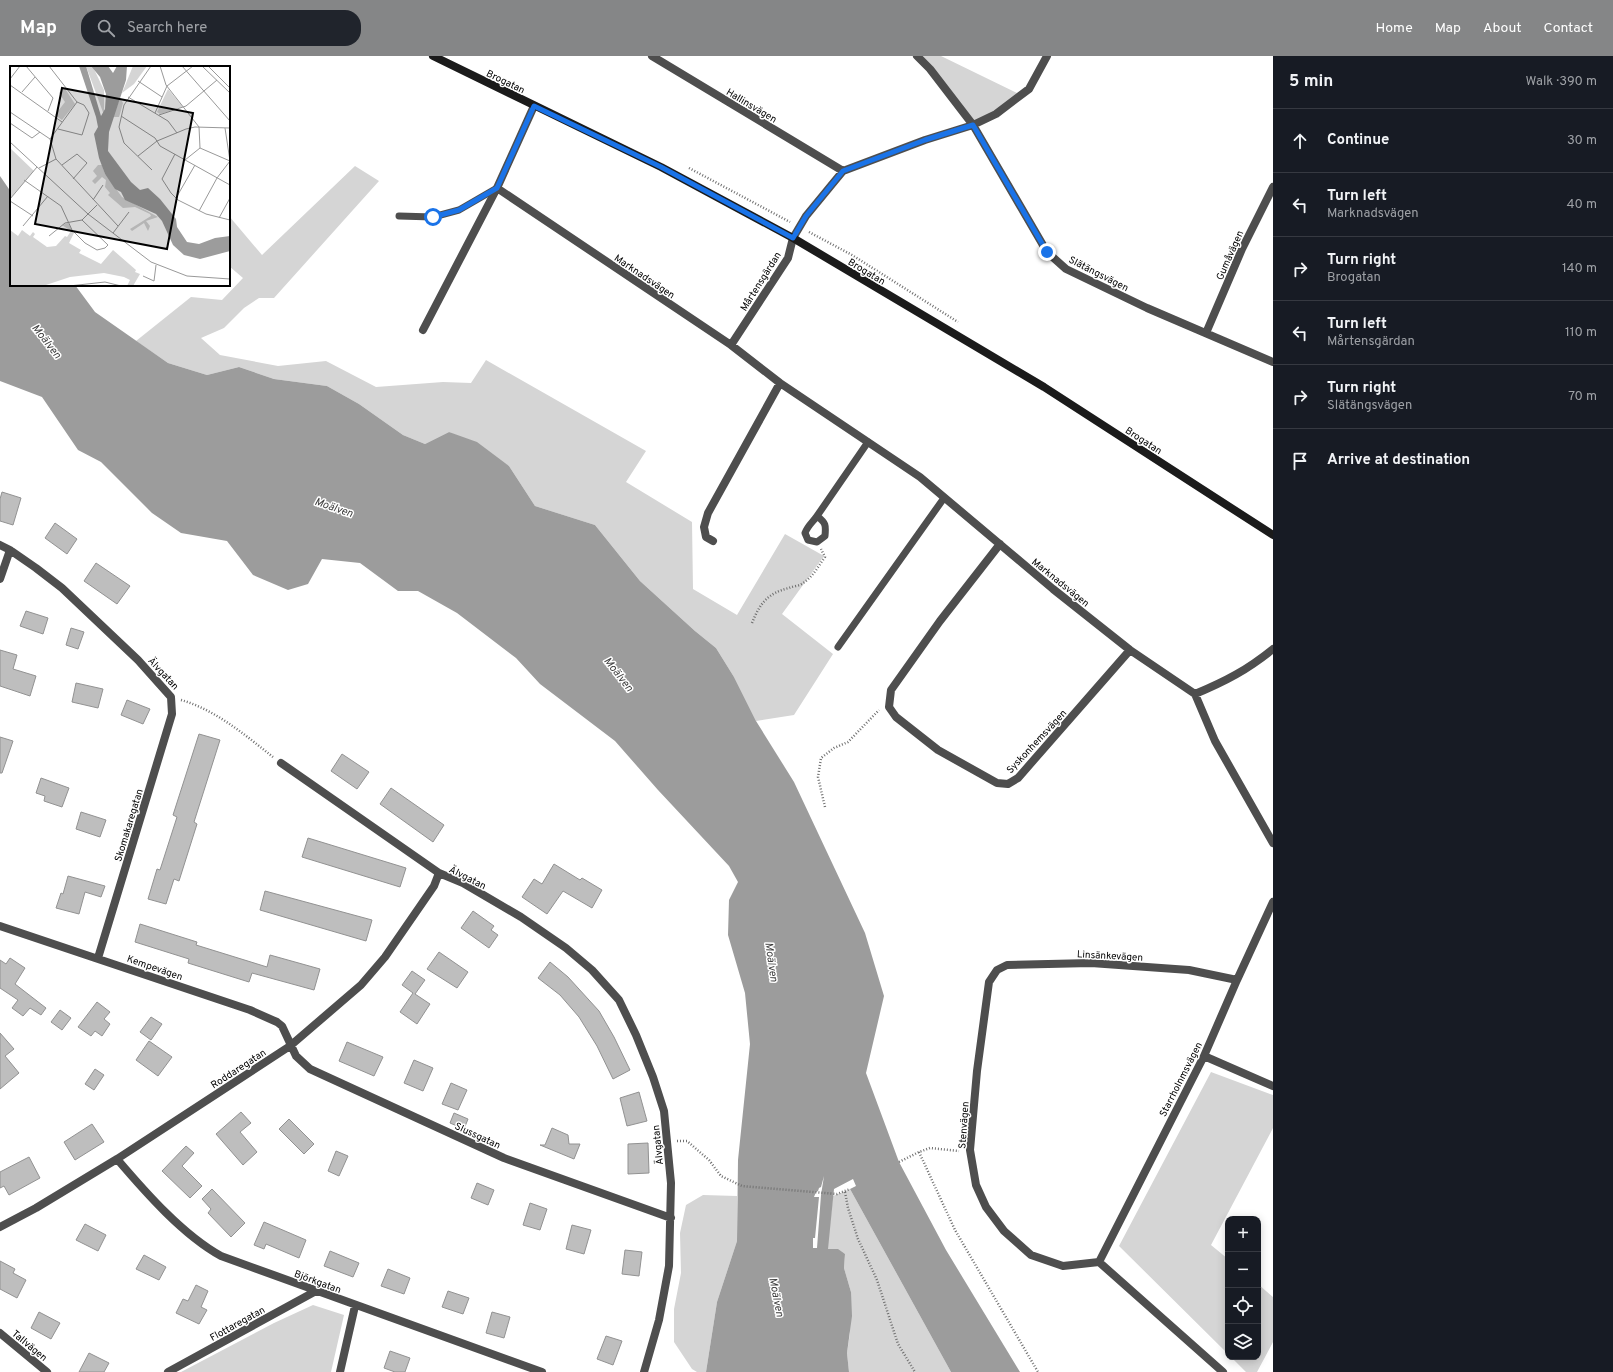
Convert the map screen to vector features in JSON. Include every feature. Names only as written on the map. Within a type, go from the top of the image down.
[{"type":"main road","name":"Brogatan","points":[[433,56],[661,167],[793,238],[1044,387],[1273,535]]},
{"type":"street","name":"Hallinsvägen","points":[[652,56],[843,171]]},
{"type":"street","name":"Slätängsvägen","points":[[917,56],[930,70],[973,125],[1047,252],[1061,265],[1066,269],[1147,308],[1273,362]]},
{"type":"street","name":"Mårtensgärdan","points":[[732,345],[788,258],[793,238],[806,216],[843,171],[925,140],[973,125],[996,114],[1029,89],[1047,56]]},
{"type":"street","points":[[423,330],[497,188],[534,106]]},
{"type":"street","name":"Gumåvägen","points":[[1206,333],[1242,248],[1273,187]]},
{"type":"street","name":"Marknadsvägen","points":[[497,188],[732,345],[780,383],[920,476],[944,498],[1053,589],[1130,650],[1195,694]]},
{"type":"street","points":[[713,541],[706,537],[704,527],[708,514],[780,383]]},
{"type":"street","points":[[890,697],[890,690],[940,621],[1000,544]]},
{"type":"street","name":"Älvgatan","points":[[0,546],[10,550],[62,588],[138,660],[171,697]]},
{"type":"street","points":[[0,579],[10,550]]},
{"type":"street","points":[[1273,649],[1256,663],[1224,682],[1195,694],[1215,741],[1273,843]]},
{"type":"street","name":"Syskonhemsvägen","points":[[890,697],[889,707],[896,717],[938,750],[997,783],[1008,784],[1018,778],[1130,650]]},
{"type":"street","name":"Skomakaregatan","points":[[98,958],[172,714],[171,697]]},
{"type":"street","name":"Älvgatan","points":[[281,763],[439,873],[463,883],[514,913],[566,948],[592,970],[619,1000],[636,1035],[653,1077],[664,1111],[671,1183],[670,1266],[659,1320],[644,1372]]},
{"type":"street","name":"Roddaregatan","points":[[0,1227],[36,1208],[117,1159],[290,1046],[361,985],[394,944],[434,886],[439,873]]},
{"type":"street","name":"Starrholnmsvägen","points":[[1099,1262],[1204,1056],[1273,902]]},
{"type":"street","name":"Kempevägen","points":[[0,926],[250,1010],[277,1022],[284,1030],[290,1046]]},
{"type":"street","name":"Linsänkevägen","points":[[989,982],[997,970],[1007,965],[1091,963],[1187,970],[1237,980]]},
{"type":"street","name":"Stenvägen","points":[[989,982],[977,1071],[970,1150],[976,1186],[986,1207],[1004,1231],[1031,1255],[1063,1266],[1099,1262]]},
{"type":"street","name":"Slussgatan","points":[[290,1046],[296,1056],[310,1069],[504,1158],[671,1218]]},
{"type":"street","points":[[1204,1056],[1273,1086]]},
{"type":"street","name":"Björkgatan","points":[[117,1159],[137,1182],[203,1246],[221,1256],[542,1372]]},
{"type":"street","points":[[1099,1262],[1223,1372]]},
{"type":"street","name":"Flottaregatan","points":[[168,1372],[316,1291]]},
{"type":"street","points":[[340,1372],[356,1306]]},
{"type":"street","name":"Tallvägen","points":[[0,1333],[47,1372]]},
{"type":"lane","points":[[399,216],[433,217],[459,210],[497,188]]},
{"type":"lane","points":[[817,516],[825,522],[826,526],[825,536],[817,542],[808,540],[805,533],[808,526],[817,516],[868,442]]},
{"type":"lane","points":[[838,647],[944,498]]},
{"type":"path","points":[[752,622],[758,608],[770,595],[787,588],[803,584],[812,574],[825,557],[817,542]]},
{"type":"path","name":"Älvgatan","points":[[171,697],[195,704],[229,724],[281,763]]},
{"type":"path","points":[[825,807],[818,777],[821,758],[834,748],[848,742],[890,697]]},
{"type":"path","points":[[666,1142],[687,1142],[709,1160],[721,1176],[742,1186],[837,1194],[850,1189]]},
{"type":"path","points":[[899,1162],[930,1148],[954,1151],[970,1150]]},
{"type":"path","points":[[919,1152],[955,1230],[1038,1372]]},
{"type":"path","points":[[845,1192],[848,1208],[858,1239],[877,1280],[898,1344],[915,1372]]},
{"type":"shaded area","points":[[917,56],[941,56],[1021,95],[973,125]]},
{"type":"shaded area","points":[[355,166],[379,181],[274,298],[259,298],[244,308],[224,328],[201,338],[220,355],[278,366],[326,361],[376,387],[443,382],[471,383],[486,360],[646,451],[626,482],[692,522],[693,589],[737,615],[785,534],[824,556],[782,614],[833,654],[794,715],[756,721],[734,677],[716,648],[640,581],[595,525],[535,506],[509,466],[449,432],[425,444],[403,435],[359,404],[327,386],[274,379],[239,367],[207,375],[168,363],[136,341],[191,297],[222,300],[243,278],[230,267],[230,217],[262,255]]},
{"type":"shaded area","points":[[1211,1072],[1273,1095],[1273,1128],[1226,1216],[1225,1216],[1211,1245],[1225,1257],[1225,1351],[1119,1246]]},
{"type":"shaded area","points":[[850,1189],[951,1372],[849,1372],[847,1353],[850,1333],[851,1292],[844,1268],[845,1254],[827,1250],[833,1196]]},
{"type":"shaded area","points":[[703,1195],[737,1196],[737,1241],[717,1302],[706,1372],[697,1372],[692,1369],[674,1342],[674,1309],[681,1273],[680,1233],[686,1205]]},
{"type":"shaded area","points":[[1261,1287],[1273,1297],[1273,1342],[1257,1372],[1246,1372],[1234,1360],[1261,1360]]},
{"type":"shaded area","points":[[313,1305],[344,1315],[331,1372],[181,1372],[274,1323]]},
{"type":"water","name":"Moälven","points":[[0,176],[10,191],[10,286],[76,286],[95,312],[168,363],[207,375],[239,367],[274,379],[327,386],[359,404],[403,435],[425,444],[449,432],[477,442],[509,466],[535,506],[595,525],[640,581],[716,648],[734,677],[756,721],[794,782],[865,933],[884,996],[866,1073],[899,1162],[946,1250],[1020,1372],[951,1372],[850,1189],[856,1186],[853,1179],[834,1189],[828,1249],[838,1249],[845,1254],[844,1268],[851,1292],[852,1316],[847,1353],[849,1372],[706,1372],[717,1302],[737,1241],[738,1160],[750,1044],[745,993],[728,935],[729,900],[738,882],[729,866],[658,790],[615,741],[540,684],[516,658],[457,613],[418,591],[398,591],[360,563],[322,559],[308,584],[288,590],[253,575],[227,541],[181,533],[152,513],[101,462],[78,450],[42,397],[0,381]],"holes":[[[824,1176],[817,1248],[813,1248],[813,1238],[815,1238],[819,1197],[814,1197],[816,1192],[821,1187]]]},
{"type":"building","points":[[2,492],[21,498],[13,525],[0,521],[0,499]]},
{"type":"building","points":[[55,523],[77,539],[67,554],[45,538]]},
{"type":"building","points":[[96,563],[130,586],[117,604],[84,581]]},
{"type":"building","points":[[26,611],[48,618],[43,634],[20,626]]},
{"type":"building","points":[[71,628],[84,632],[78,649],[66,645]]},
{"type":"building","points":[[0,650],[17,655],[13,669],[36,676],[30,696],[0,686]]},
{"type":"building","points":[[76,683],[103,689],[98,708],[72,702]]},
{"type":"building","points":[[127,700],[150,709],[143,724],[121,715]]},
{"type":"building","points":[[199,734],[220,740],[194,822],[197,824],[179,881],[174,879],[166,904],[148,899],[157,869],[160,870],[177,817],[173,815]]},
{"type":"building","points":[[0,737],[13,741],[2,773],[0,773]]},
{"type":"building","points":[[342,754],[369,772],[357,789],[331,771]]},
{"type":"building","points":[[41,778],[69,788],[62,807],[44,801],[45,796],[36,793]]},
{"type":"building","points":[[391,788],[444,825],[433,842],[380,804]]},
{"type":"building","points":[[81,812],[106,820],[100,837],[76,829]]},
{"type":"building","points":[[308,838],[406,868],[400,887],[302,857]]},
{"type":"building","points":[[554,864],[580,880],[582,878],[602,890],[592,908],[563,891],[547,914],[522,897],[534,879],[542,884]]},
{"type":"building","points":[[68,876],[105,886],[101,897],[85,892],[79,914],[56,908],[61,893],[63,894]]},
{"type":"building","points":[[265,891],[372,920],[366,941],[260,910]]},
{"type":"building","points":[[473,911],[494,926],[491,930],[498,935],[489,948],[461,928]]},
{"type":"building","points":[[140,924],[197,942],[196,945],[267,967],[270,955],[320,969],[314,990],[252,973],[249,982],[188,963],[189,959],[135,942]]},
{"type":"building","points":[[439,952],[468,972],[457,988],[427,969]]},
{"type":"building","points":[[10,958],[25,968],[15,984],[46,1008],[41,1015],[30,1008],[23,1016],[12,1008],[18,1000],[0,988],[0,960],[6,964]]},
{"type":"building","points":[[550,962],[568,977],[599,1011],[630,1070],[613,1079],[597,1046],[579,1017],[560,995],[538,978]]},
{"type":"building","points":[[412,971],[425,980],[415,994],[430,1004],[417,1024],[400,1012],[413,993],[402,985]]},
{"type":"building","points":[[97,1002],[110,1012],[104,1019],[110,1024],[102,1036],[95,1031],[91,1036],[78,1027]]},
{"type":"building","points":[[60,1010],[71,1018],[62,1030],[51,1022]]},
{"type":"building","points":[[151,1017],[162,1024],[151,1040],[140,1032]]},
{"type":"building","points":[[0,1033],[14,1049],[5,1056],[19,1073],[0,1089]]},
{"type":"building","points":[[149,1041],[172,1057],[158,1076],[136,1060]]},
{"type":"building","points":[[347,1042],[383,1057],[374,1076],[339,1061]]},
{"type":"building","points":[[414,1060],[433,1068],[423,1091],[404,1083]]},
{"type":"building","points":[[95,1069],[104,1075],[94,1090],[85,1084]]},
{"type":"building","points":[[451,1083],[467,1090],[458,1110],[442,1104]]},
{"type":"building","points":[[639,1092],[647,1121],[627,1126],[620,1098]]},
{"type":"building","points":[[241,1112],[251,1123],[240,1132],[257,1152],[243,1165],[216,1134]]},
{"type":"building","points":[[454,1113],[468,1119],[464,1129],[450,1123]]},
{"type":"building","points":[[289,1119],[314,1144],[304,1154],[279,1129]]},
{"type":"building","points":[[92,1124],[104,1142],[75,1160],[64,1142]]},
{"type":"building","points":[[552,1128],[568,1135],[569,1144],[580,1144],[574,1159],[540,1145],[545,1145]]},
{"type":"building","points":[[648,1143],[649,1173],[628,1174],[628,1144]]},
{"type":"building","points":[[186,1146],[194,1153],[182,1166],[202,1186],[190,1198],[162,1171]]},
{"type":"building","points":[[336,1151],[348,1156],[339,1176],[328,1171]]},
{"type":"building","points":[[29,1157],[40,1178],[9,1195],[4,1186],[0,1188],[0,1172]]},
{"type":"building","points":[[477,1183],[494,1190],[488,1205],[471,1198]]},
{"type":"building","points":[[212,1189],[245,1223],[231,1237],[208,1213],[211,1209],[202,1199]]},
{"type":"building","points":[[530,1203],[547,1209],[540,1230],[523,1225]]},
{"type":"building","points":[[264,1222],[306,1240],[299,1258],[266,1244],[264,1249],[254,1245]]},
{"type":"building","points":[[85,1224],[106,1235],[98,1251],[76,1240]]},
{"type":"building","points":[[572,1225],[591,1230],[584,1254],[566,1249]]},
{"type":"building","points":[[625,1250],[642,1252],[639,1276],[622,1274]]},
{"type":"building","points":[[330,1251],[359,1263],[353,1277],[324,1266]]},
{"type":"building","points":[[144,1255],[166,1267],[159,1280],[136,1269]]},
{"type":"building","points":[[0,1261],[15,1269],[13,1273],[26,1280],[17,1298],[0,1289]]},
{"type":"building","points":[[388,1269],[410,1278],[404,1294],[381,1286]]},
{"type":"building","points":[[196,1285],[208,1291],[201,1307],[207,1310],[199,1324],[176,1313],[183,1299],[188,1301]]},
{"type":"building","points":[[448,1291],[469,1298],[463,1314],[442,1307]]},
{"type":"building","points":[[39,1312],[60,1323],[51,1339],[31,1328]]},
{"type":"building","points":[[492,1312],[510,1317],[504,1338],[486,1333]]},
{"type":"building","points":[[606,1336],[622,1341],[613,1365],[597,1359]]},
{"type":"building","points":[[390,1351],[410,1358],[405,1372],[395,1372],[384,1368]]},
{"type":"building","points":[[89,1353],[109,1363],[104,1372],[79,1372]]},
{"type":"route","points":[[433,217],[459,210],[497,188],[534,106],[661,167],[793,238],[806,216],[843,171],[925,140],[973,125],[1047,252]]}]
